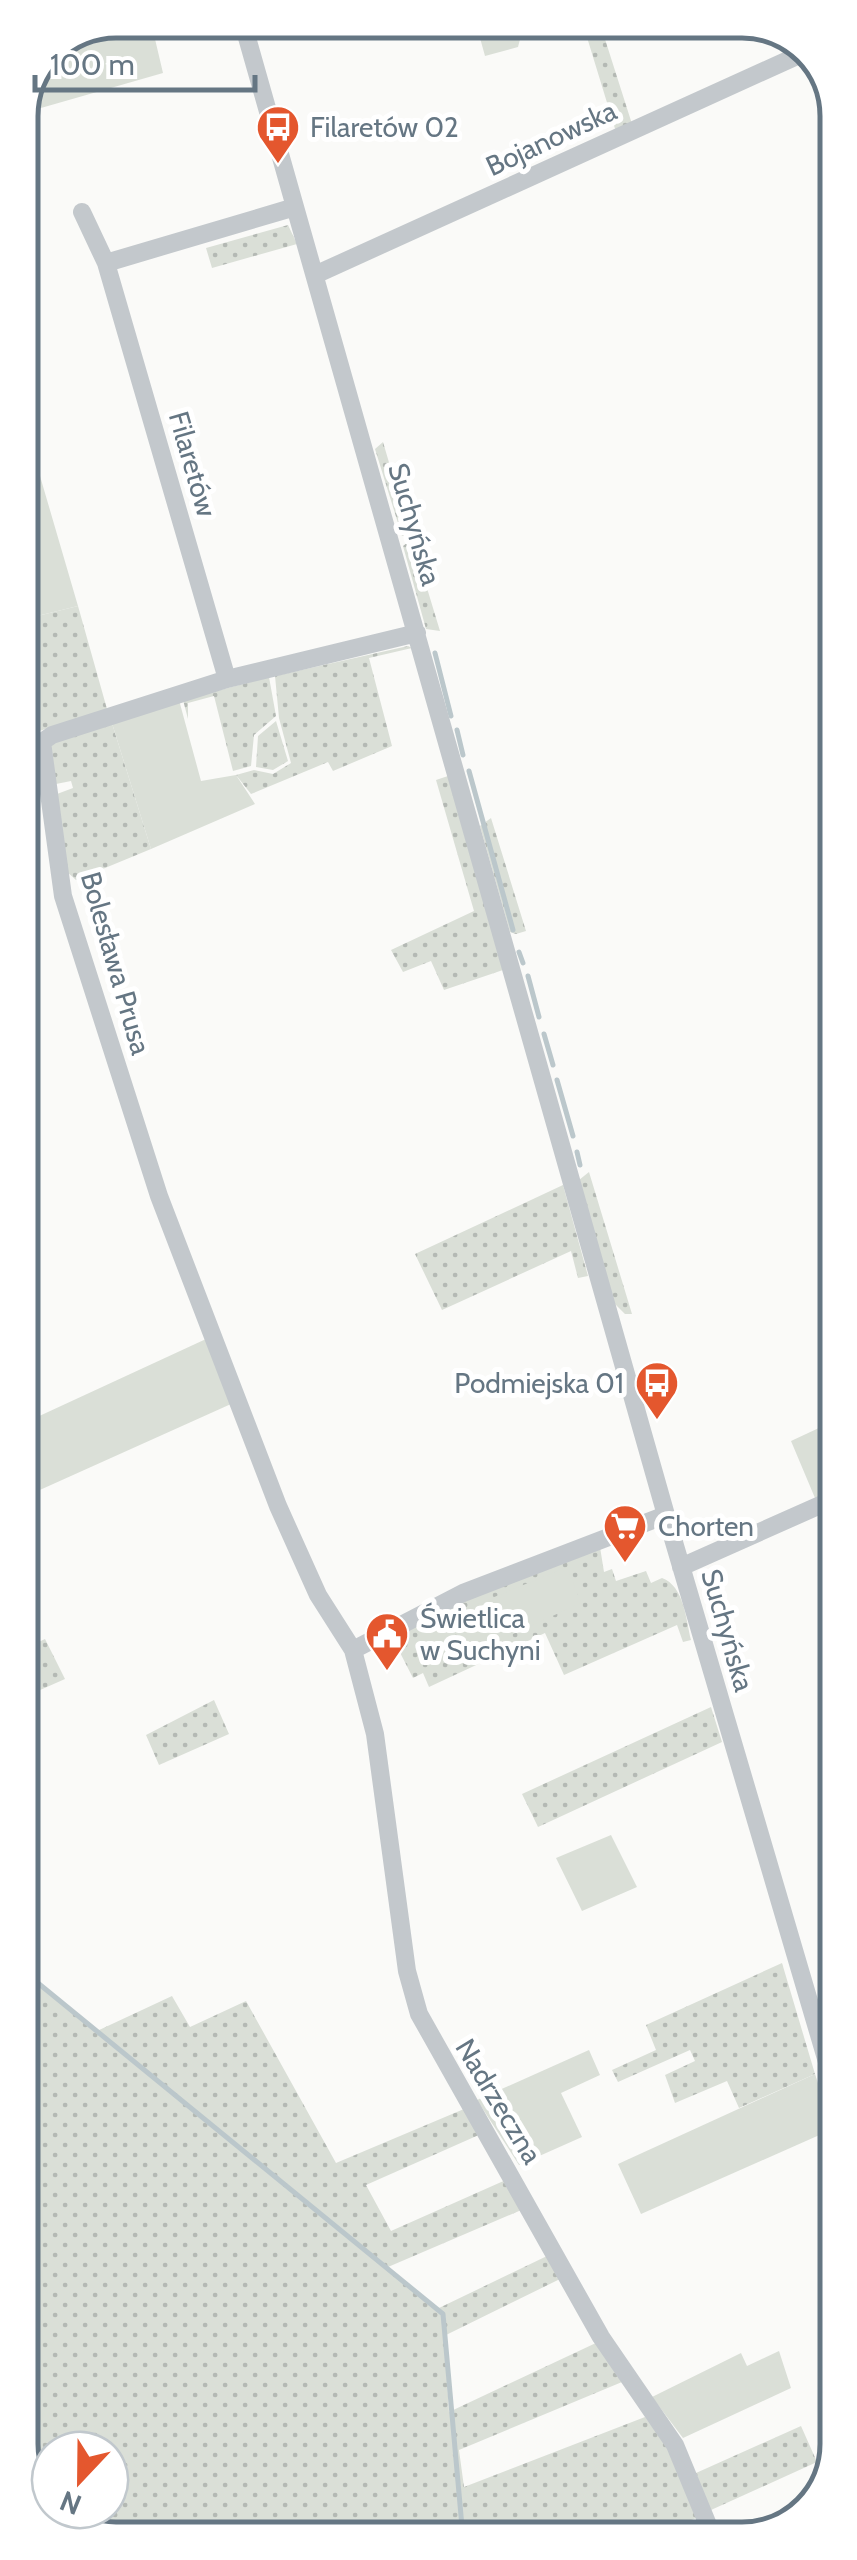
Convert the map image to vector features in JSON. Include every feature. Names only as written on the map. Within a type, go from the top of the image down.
[{"type":"street","name":"Suchyńska","points":[[247,38],[666,1515],[819,2038]]},
{"type":"street","name":"Bojanowska","points":[[317,274],[793,57]]},
{"type":"street","points":[[106,263],[295,207]]},
{"type":"street","name":"Filaretów","points":[[82,212],[106,263],[227,680]]},
{"type":"street","name":"Bolesława Prusa","points":[[214,1335],[159,1196],[63,896],[42,742],[52,735],[227,680],[417,633]]},
{"type":"street","name":"Nadrzeczna","points":[[214,1335],[306,1570],[353,1650],[375,1734],[407,1971],[419,2014],[601,2338],[675,2445],[707,2522]]},
{"type":"street","points":[[681,1567],[819,1506]]},
{"type":"street","points":[[353,1650],[463,1593],[666,1515]]},
{"type":"green space","points":[[159,38],[155,39],[163,73],[38,109],[43,86],[51,72],[60,60],[86,43],[100,39]]},
{"type":"green space","points":[[480,38],[520,38],[518,47],[485,56]]},
{"type":"green space","points":[[587,38],[605,38],[632,124],[616,132]]},
{"type":"green space","points":[[288,225],[297,244],[212,268],[206,248]]},
{"type":"green space","points":[[383,442],[410,534],[402,536],[375,449]]},
{"type":"green space","points":[[38,469],[78,606],[38,616]]},
{"type":"green space","points":[[412,539],[440,631],[426,629],[403,546]]},
{"type":"green space","points":[[78,606],[107,709],[38,731],[38,616]]},
{"type":"green space","points":[[412,648],[369,658],[392,746],[333,771],[328,762],[251,794],[236,775],[254,770],[273,774],[291,763],[279,718],[275,676]]},
{"type":"green space","points":[[269,677],[276,716],[254,735],[251,766],[233,771],[214,696],[188,703],[188,719],[183,700]]},
{"type":"green space","points":[[179,700],[201,781],[236,775],[255,804],[151,849],[111,720]]},
{"type":"green space","points":[[111,720],[151,849],[76,880],[66,871],[57,794],[73,788],[71,781],[56,784],[50,744]]},
{"type":"green space","points":[[276,721],[288,761],[273,770],[256,767],[258,736]]},
{"type":"green space","points":[[448,776],[503,970],[444,990],[431,961],[403,972],[391,950],[474,911],[436,780]]},
{"type":"green space","points":[[491,818],[526,931],[516,934],[510,932],[480,826]]},
{"type":"green space","points":[[589,1172],[632,1314],[625,1314],[614,1303],[579,1180]]},
{"type":"green space","points":[[563,1185],[588,1276],[578,1278],[571,1251],[442,1310],[415,1254]]},
{"type":"green space","points":[[206,1339],[231,1404],[38,1491],[38,1417]]},
{"type":"green space","points":[[819,1428],[819,1496],[815,1498],[791,1441]]},
{"type":"green space","points":[[600,1547],[604,1572],[612,1569],[616,1581],[646,1571],[651,1583],[662,1578],[675,1588],[691,1640],[683,1642],[677,1625],[564,1675],[545,1633],[429,1687],[423,1673],[413,1678],[391,1635],[466,1596]]},
{"type":"green space","points":[[567,1567],[581,1603],[471,1653],[453,1614]]},
{"type":"green space","points":[[451,1618],[464,1643],[431,1659],[418,1633]]},
{"type":"green space","points":[[45,1639],[65,1679],[38,1691],[38,1642]]},
{"type":"green space","points":[[214,1700],[229,1734],[159,1765],[146,1735]]},
{"type":"green space","points":[[711,1707],[722,1742],[538,1827],[522,1794]]},
{"type":"green space","points":[[611,1835],[637,1887],[582,1911],[556,1858]]},
{"type":"green space","points":[[782,1963],[815,2074],[739,2108],[727,2081],[675,2103],[665,2075],[695,2061],[690,2050],[618,2082],[612,2070],[656,2050],[646,2025]]},
{"type":"green space","points":[[38,1983],[97,2031],[172,1996],[190,2027],[246,2001],[336,2163],[464,2109],[481,2134],[366,2185],[391,2231],[508,2179],[526,2208],[388,2267],[443,2314],[449,2412],[598,2342],[622,2382],[459,2450],[464,2487],[645,2417],[671,2451],[699,2517],[686,2522],[130,2522],[130,2430],[38,2430]]},
{"type":"green space","points":[[589,2050],[600,2075],[561,2093],[582,2137],[519,2165],[477,2100]]},
{"type":"green space","points":[[815,2074],[819,2086],[819,2135],[641,2214],[618,2164]]},
{"type":"green space","points":[[547,2256],[560,2279],[446,2335],[445,2314],[439,2308]]},
{"type":"green space","points":[[779,2351],[791,2388],[683,2438],[652,2397],[741,2353],[747,2366]]},
{"type":"green space","points":[[801,2426],[817,2462],[711,2510],[715,2522],[696,2473]]},
{"type":"waterway","points":[[435,653],[451,716]]},
{"type":"waterway","points":[[457,730],[463,755]]},
{"type":"waterway","points":[[469,771],[513,930]]},
{"type":"waterway","points":[[519,952],[523,963]]},
{"type":"waterway","points":[[528,976],[539,1017]]},
{"type":"waterway","points":[[544,1034],[553,1065]]},
{"type":"waterway","points":[[557,1080],[573,1136]]},
{"type":"waterway","points":[[577,1152],[580,1165]]},
{"type":"waterway","points":[[38,1983],[443,2314],[462,2522]]},
{"type":"place","name":"Filaretów 02","points":[[278,165]]},
{"type":"place","name":"Podmiejska 01","points":[[657,1421]]},
{"type":"place","name":"Chorten","points":[[625,1564]]},
{"type":"place","name":"Świetlica w Suchyni","points":[[387,1672]]}]
